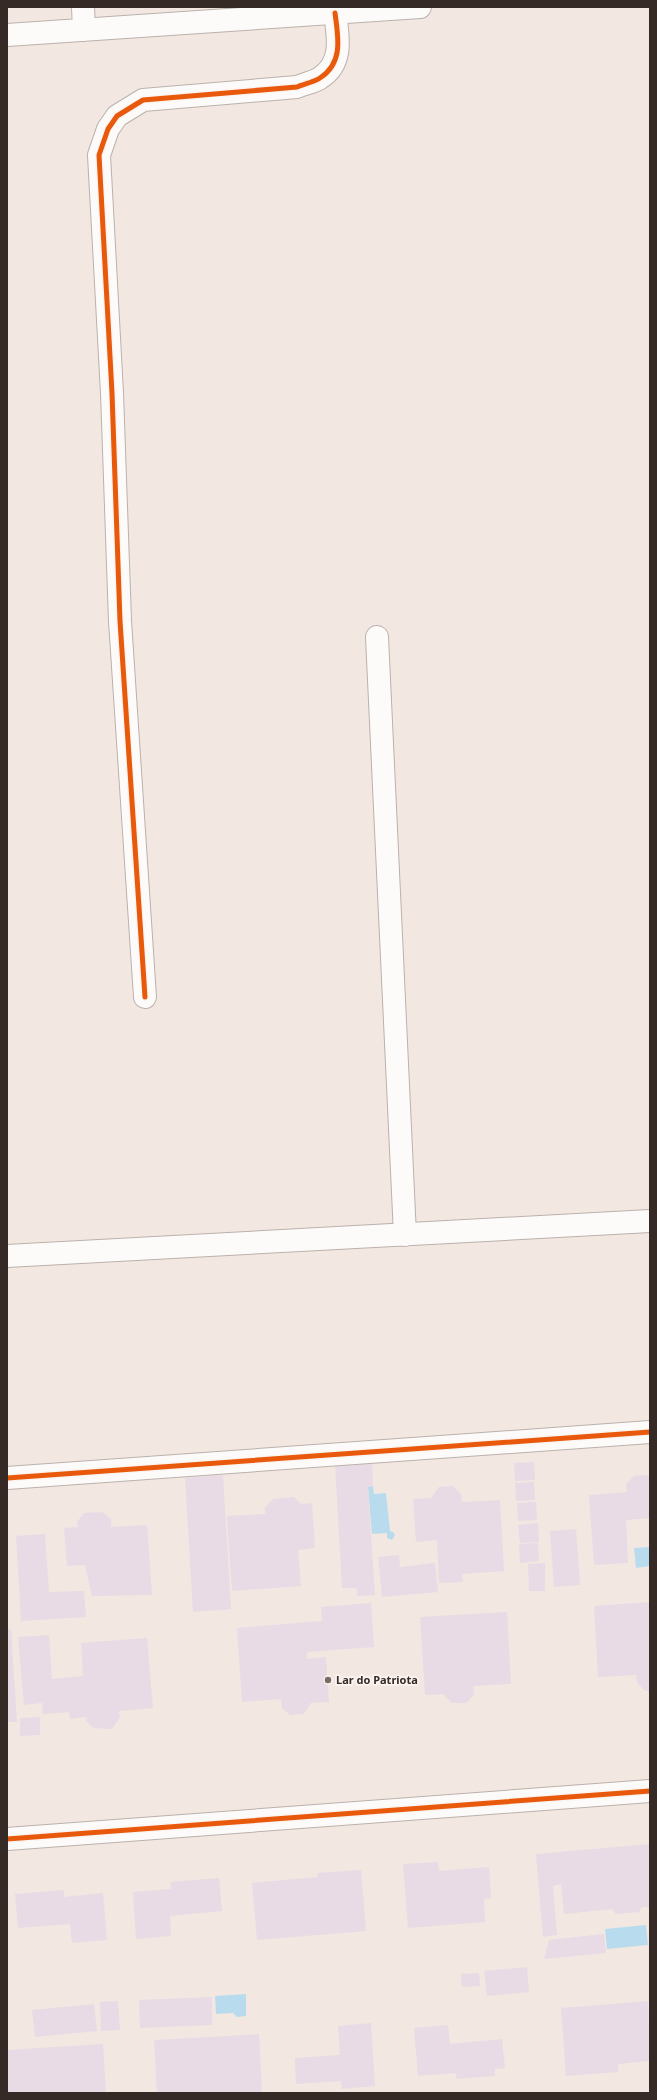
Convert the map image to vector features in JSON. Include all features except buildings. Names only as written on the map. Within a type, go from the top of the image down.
[{"type":"street","points":[[83,7],[84,30]]},
{"type":"street","points":[[7,34],[420,7]]},
{"type":"street","points":[[145,997],[120,621],[112,394],[100,155],[108,129],[117,116],[143,100],[297,87],[320,78],[334,65],[339,47],[335,13]]},
{"type":"street","points":[[377,637],[405,1235]]},
{"type":"street","points":[[7,1256],[650,1221]]},
{"type":"street","points":[[7,1478],[650,1432]]},
{"type":"street","points":[[7,1840],[650,1791]]},
{"type":"water","points":[[373,1486],[374,1494],[386,1493],[390,1531],[395,1535],[392,1540],[387,1538],[387,1533],[372,1534],[368,1487]]},
{"type":"water","points":[[650,1547],[650,1566],[636,1568],[634,1548]]},
{"type":"water","points":[[646,1925],[648,1945],[607,1949],[605,1929]]},
{"type":"water","points":[[246,1994],[246,2016],[237,2017],[233,2013],[216,2014],[215,1996]]},
{"type":"cycle path","points":[[145,997],[120,621],[112,393],[99,155],[108,129],[117,116],[143,100],[297,87],[320,78],[328,72],[336,57],[338,40],[335,13]]},
{"type":"cycle path","points":[[7,1478],[650,1432]]},
{"type":"cycle path","points":[[7,1839],[650,1791]]},
{"type":"place","name":"Lar do Patriota","points":[[328,1680]]}]
